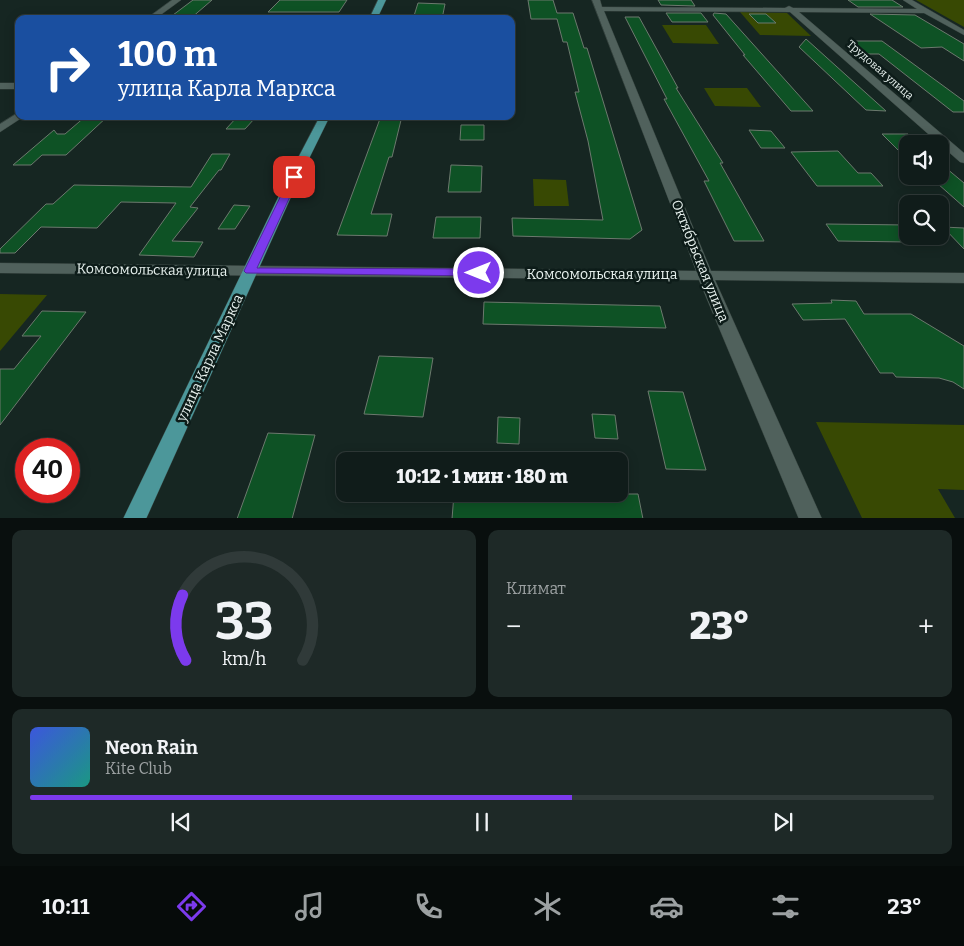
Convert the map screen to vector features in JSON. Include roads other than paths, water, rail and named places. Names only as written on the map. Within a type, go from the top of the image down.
[{"type":"main road","points":[[375,15],[382,0]]},
{"type":"main road","name":"улица Карла Маркса","points":[[134,518],[323,120]]},
{"type":"street","points":[[156,15],[177,0]]},
{"type":"street","name":"Трудовая улица","points":[[779,0],[964,159]]},
{"type":"street","points":[[907,0],[964,33]]},
{"type":"street","points":[[597,4],[791,10],[926,11]]},
{"type":"street","name":"Октябрьская улица","points":[[597,4],[705,275],[811,518]]},
{"type":"street","points":[[0,86],[15,86]]},
{"type":"street","points":[[0,129],[15,118]]},
{"type":"street","name":"Комсомольская улица","points":[[0,268],[964,278]]}]
